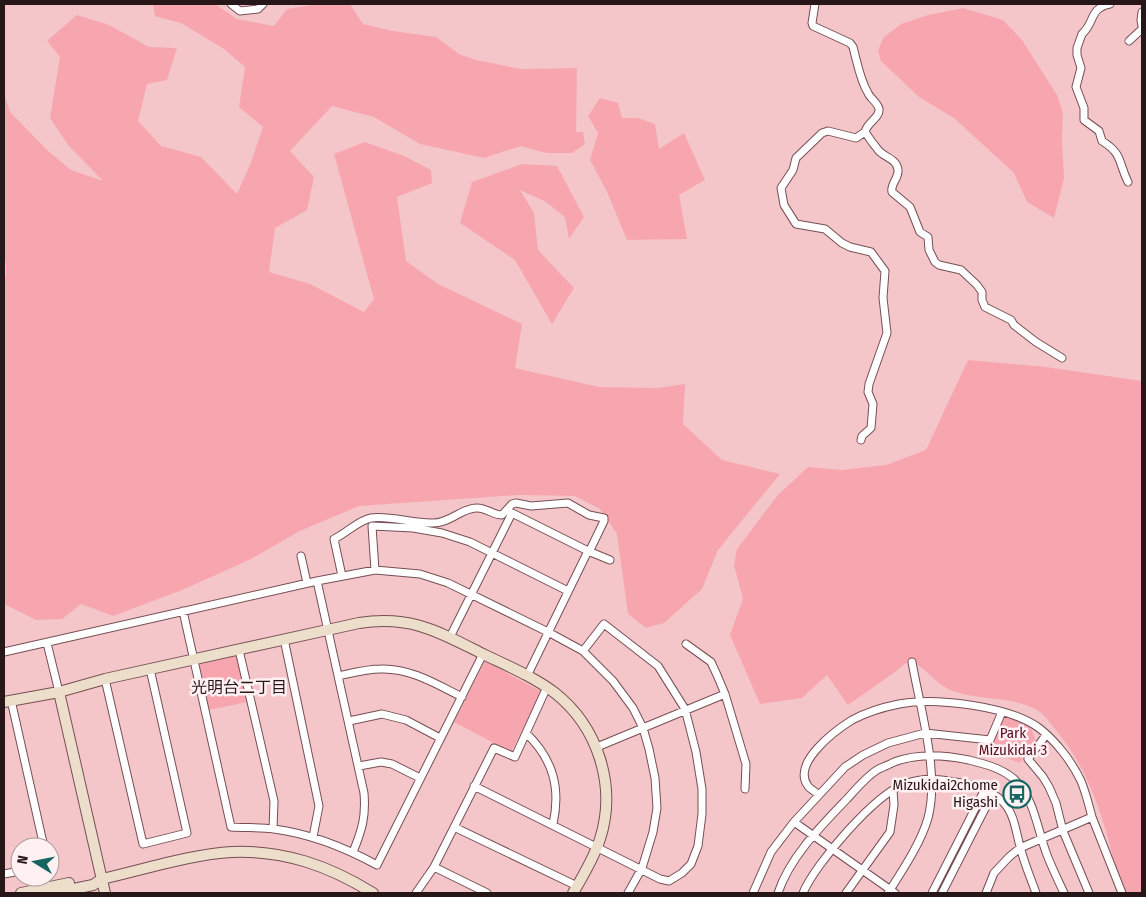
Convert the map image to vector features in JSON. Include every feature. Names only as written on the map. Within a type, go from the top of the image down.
[{"type":"street","points":[[231,4],[240,11],[258,9],[263,4]]},
{"type":"street","points":[[815,4],[813,26],[850,43],[853,47],[864,86],[879,107],[879,111],[877,116],[866,127],[865,132],[856,138],[828,131],[822,133],[796,158],[792,170],[781,188],[784,205],[796,224],[825,229],[842,243],[871,252],[885,271],[883,298],[887,333],[869,384],[868,392],[873,404],[871,428],[862,436],[861,440]]},
{"type":"street","points":[[1110,4],[1103,5],[1098,9],[1082,34],[1077,55],[1082,68],[1076,87],[1084,108],[1084,120],[1099,131],[1102,142],[1114,148],[1128,182]]},
{"type":"street","points":[[1130,41],[1142,27],[1142,12]]},
{"type":"street","points":[[865,132],[883,155],[896,163],[898,174],[891,188],[892,192],[912,212],[920,232],[928,237],[929,250],[936,262],[939,265],[961,270],[982,292],[982,300],[986,307],[1011,320],[1014,325],[1036,342],[1062,358]]},
{"type":"street","points":[[342,576],[334,539],[366,520],[374,518],[439,523],[471,508],[478,507],[497,515],[502,515],[512,504],[516,503],[531,506],[568,503],[589,514],[604,518],[594,543],[588,551],[527,676]]},
{"type":"street","points":[[450,637],[512,512],[588,551],[610,560]]},
{"type":"street","points":[[375,570],[372,526],[413,528],[442,533],[470,542],[568,591]]},
{"type":"street","points":[[302,556],[307,583]]},
{"type":"street","points":[[4,652],[307,583],[375,570],[420,574],[448,583],[548,632],[583,652],[618,688],[633,708],[643,728],[649,749],[655,778],[656,808],[653,832],[642,868],[628,893]]},
{"type":"street","points":[[317,581],[359,766],[365,809],[363,828],[353,852]]},
{"type":"street","points":[[183,611],[231,827],[273,829],[313,837],[353,852],[377,865],[483,654]]},
{"type":"street","points":[[42,837],[8,701],[58,692],[105,679],[328,629],[388,620],[423,626],[450,637],[547,687],[571,708],[584,724],[597,747],[607,798],[605,821],[597,847],[575,890],[454,827]]},
{"type":"street","points":[[474,786],[660,878],[669,881],[692,864],[698,846],[702,814],[702,782],[685,710],[658,666],[604,624],[583,652]]},
{"type":"street","points":[[284,639],[319,806],[313,837]]},
{"type":"street","points":[[47,642],[105,893]]},
{"type":"street","points":[[686,644],[711,662],[725,694],[746,764],[745,789]]},
{"type":"street","points":[[239,650],[274,801],[273,829]]},
{"type":"street","points":[[794,822],[891,892],[923,833],[930,804],[931,779],[929,755],[912,662]]},
{"type":"street","points":[[105,679],[143,844],[187,833],[150,669]]},
{"type":"street","points":[[338,676],[370,670],[390,669],[410,672],[462,697]]},
{"type":"street","points":[[416,893],[434,867],[494,748],[514,757],[547,687]]},
{"type":"street","points":[[597,747],[725,694]]},
{"type":"street","points":[[819,796],[804,778],[805,765],[813,752],[853,720],[899,704],[919,702],[948,703],[1002,712],[1032,725],[1046,735],[1071,764],[1081,782],[1092,818],[1122,893]]},
{"type":"street","points":[[753,893],[771,852],[794,822],[845,767],[888,743],[926,733],[990,740],[1002,712]]},
{"type":"street","points":[[349,721],[382,714],[406,720],[440,738]]},
{"type":"street","points":[[526,733],[538,744],[553,776],[557,795],[553,824]]},
{"type":"street","points":[[1046,735],[1028,759],[1043,777],[1056,803],[1063,831],[1089,893]]},
{"type":"street","points":[[778,893],[794,862],[813,836],[857,788],[876,771],[895,762],[929,755],[947,756],[985,764],[1002,771],[1014,780],[1034,810],[1047,854],[1064,893]]},
{"type":"street","points":[[359,766],[381,762],[392,764],[420,778]]},
{"type":"street","points":[[803,893],[807,883],[832,850],[877,801],[904,784],[931,779],[948,780],[985,789],[1004,802],[1011,814],[1035,893]]},
{"type":"street","points":[[932,893],[985,789]]},
{"type":"street","points":[[846,893],[860,870],[890,832],[894,806],[893,790]]},
{"type":"street","points":[[942,893],[993,794]]},
{"type":"street","points":[[986,893],[994,873],[1020,848],[1092,818]]},
{"type":"street","points":[[21,893],[91,878],[102,879],[199,857],[232,852],[261,853],[316,864],[340,874],[373,893]]},
{"type":"street","points":[[434,867],[487,893]]},
{"type":"street","points":[[54,893],[93,885],[102,879]]},
{"type":"green space","points":[[153,4],[215,4],[237,19],[274,26],[287,9],[318,4],[350,4],[363,24],[393,31],[436,37],[459,54],[476,60],[521,69],[577,68],[576,132],[583,132],[585,144],[572,153],[546,153],[521,146],[484,158],[420,144],[374,117],[332,106],[290,151],[314,177],[307,210],[275,228],[269,272],[310,284],[364,312],[374,299],[334,154],[365,142],[404,156],[431,170],[432,183],[397,197],[406,261],[438,284],[522,324],[515,368],[599,387],[657,388],[685,384],[683,424],[722,460],[780,474],[718,550],[702,589],[664,623],[646,628],[628,614],[617,534],[600,509],[575,496],[518,495],[359,506],[300,531],[249,560],[182,590],[113,616],[81,604],[62,619],[36,620],[4,604],[4,276],[6,276],[6,262],[4,261],[4,93],[10,112],[47,150],[71,170],[103,181],[68,145],[50,118],[60,57],[47,41],[77,15],[109,25],[149,47],[177,48],[167,80],[147,84],[138,121],[161,146],[201,157],[237,194],[250,165],[263,127],[239,107],[245,67],[224,49],[181,23],[155,16]]},
{"type":"green space","points":[[963,8],[1003,20],[1022,40],[1057,95],[1063,113],[1064,178],[1054,218],[1027,202],[1014,173],[954,118],[919,97],[881,61],[878,51],[883,38],[901,24],[928,15]]},
{"type":"green space","points":[[600,98],[618,103],[622,118],[638,118],[655,124],[659,149],[684,133],[705,180],[679,195],[687,239],[627,240],[607,192],[590,160],[598,133],[588,116]]},
{"type":"green space","points":[[522,164],[557,166],[584,217],[569,239],[565,217],[546,202],[520,190],[534,213],[538,250],[574,288],[552,324],[515,260],[460,223],[472,182]]},
{"type":"green space","points":[[968,360],[1046,367],[1142,381],[1142,893],[1121,893],[1105,828],[1090,786],[1069,747],[1047,719],[1037,710],[1018,703],[966,695],[950,690],[910,660],[848,705],[827,675],[802,698],[760,704],[730,635],[743,599],[734,565],[737,549],[777,496],[808,467],[841,470],[886,465],[926,450]]},
{"type":"green space","points":[[234,655],[237,657],[247,702],[209,710],[199,665]]},
{"type":"green space","points":[[485,661],[542,692],[511,752],[454,722]]},
{"type":"green space","name":"Park Mizukidai 3","points":[[1005,715],[1031,728],[1035,739],[1020,763],[989,751]]},
{"type":"place","name":"Mizukidai2chome Higashi","points":[[1017,794]]},
{"type":"district","name":"光明台二丁目","points":[[239,687]]}]
